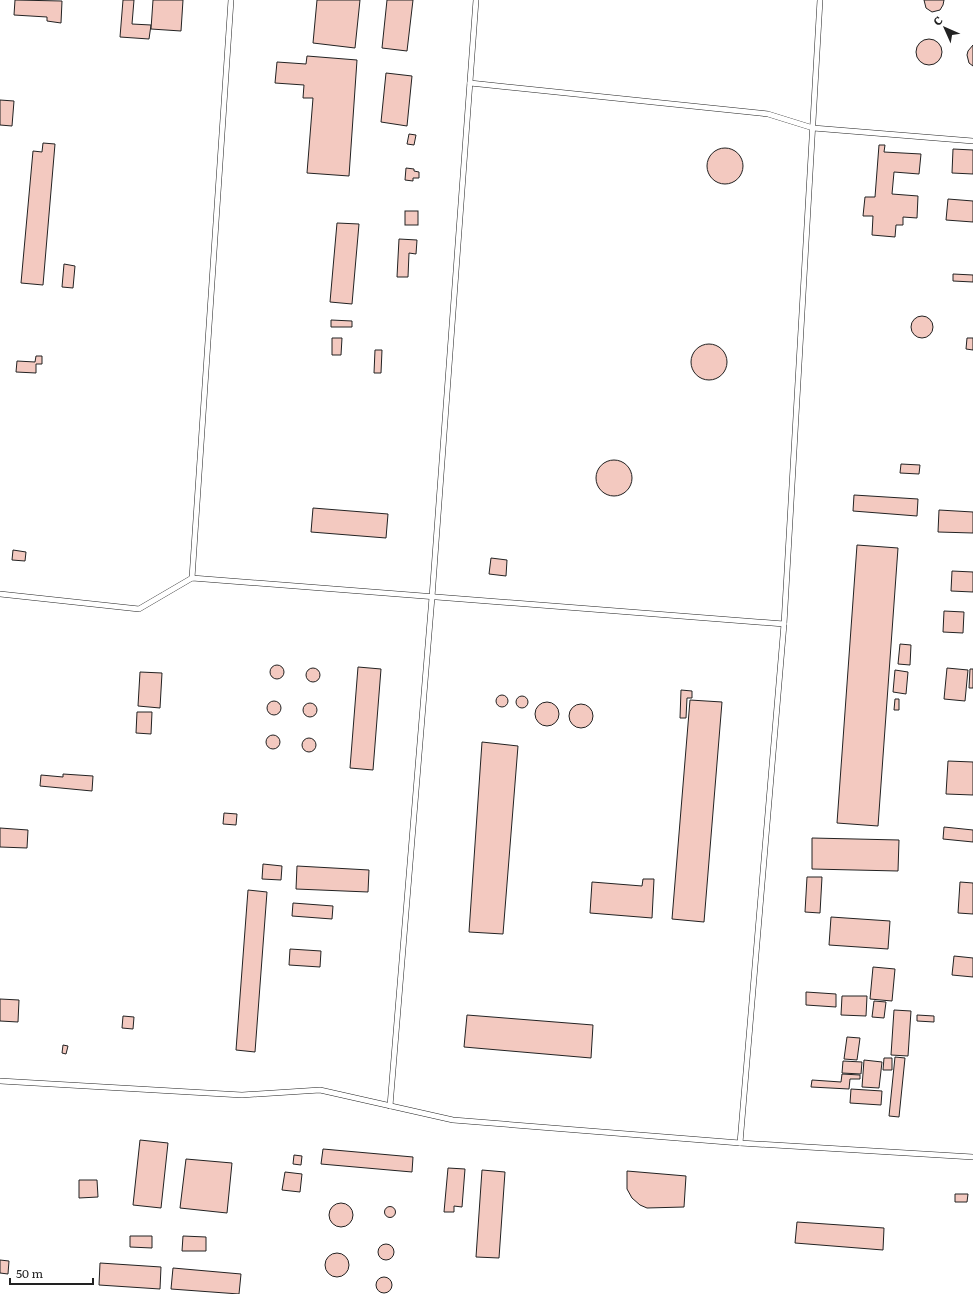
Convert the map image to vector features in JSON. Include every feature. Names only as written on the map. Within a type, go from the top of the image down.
[{"type":"lane","points":[[192,578],[231,0]]},
{"type":"lane","points":[[390,1106],[432,597],[476,0]]},
{"type":"lane","points":[[740,1143],[784,624],[820,0]]},
{"type":"lane","points":[[470,82],[768,114],[813,128],[973,141]]},
{"type":"lane","points":[[0,594],[139,609],[192,578],[784,624]]},
{"type":"lane","points":[[0,1081],[242,1095],[320,1090],[453,1120],[740,1143],[973,1157]]},
{"type":"building","points":[[15,0],[62,1],[61,23],[47,21],[47,17],[14,15]]},
{"type":"building","points":[[123,0],[134,0],[132,24],[151,25],[149,39],[120,37]]},
{"type":"building","points":[[153,0],[183,0],[181,31],[151,29]]},
{"type":"building","points":[[317,0],[360,0],[355,48],[313,43]]},
{"type":"building","points":[[387,0],[413,0],[407,51],[382,48]]},
{"type":"building","points":[[924,0],[944,0],[940,10],[932,12],[926,8]]},
{"type":"building","points":[[929,39],[938,43],[942,52],[938,61],[929,65],[920,61],[916,52],[920,43]]},
{"type":"building","points":[[973,45],[973,66],[969,63],[967,55],[968,51]]},
{"type":"building","points":[[307,56],[357,60],[349,176],[307,173],[313,98],[303,98],[304,85],[275,83],[277,62],[306,64]]},
{"type":"building","points":[[386,73],[412,76],[407,126],[381,122]]},
{"type":"building","points":[[0,100],[14,101],[12,126],[0,125]]},
{"type":"building","points":[[409,134],[416,135],[414,145],[407,144]]},
{"type":"building","points":[[43,143],[55,144],[43,285],[21,283],[33,151],[42,152]]},
{"type":"building","points":[[879,145],[885,145],[884,152],[921,154],[919,174],[894,172],[892,194],[918,196],[917,218],[903,217],[903,225],[896,225],[895,237],[872,235],[873,216],[863,216],[865,197],[875,197]]},
{"type":"building","points":[[729,148],[738,153],[742,159],[742,173],[738,179],[729,184],[721,184],[712,179],[708,173],[707,162],[712,153],[718,149]]},
{"type":"building","points":[[953,149],[973,150],[973,174],[952,173]]},
{"type":"building","points":[[406,168],[414,169],[414,171],[419,172],[419,178],[413,178],[413,181],[405,180]]},
{"type":"building","points":[[948,199],[973,201],[973,222],[946,220]]},
{"type":"building","points":[[405,211],[418,211],[418,225],[405,225]]},
{"type":"building","points":[[337,223],[359,224],[352,304],[330,302]]},
{"type":"building","points":[[399,239],[417,240],[416,254],[409,253],[408,277],[397,277]]},
{"type":"building","points":[[64,264],[75,266],[73,288],[62,287]]},
{"type":"building","points":[[953,274],[973,275],[973,282],[953,281]]},
{"type":"building","points":[[922,316],[930,319],[933,327],[930,335],[922,338],[914,335],[911,327],[914,319]]},
{"type":"building","points":[[331,320],[352,321],[352,327],[331,327]]},
{"type":"building","points":[[332,338],[342,338],[341,355],[332,355]]},
{"type":"building","points":[[967,338],[973,338],[973,350],[966,349]]},
{"type":"building","points":[[713,344],[722,349],[726,355],[726,369],[722,375],[713,380],[705,380],[696,375],[692,369],[691,358],[696,349],[702,345]]},
{"type":"building","points":[[375,350],[382,350],[381,373],[374,373]]},
{"type":"building","points":[[36,356],[42,356],[42,364],[36,364],[36,373],[16,372],[17,361],[35,362]]},
{"type":"building","points":[[618,460],[627,465],[631,471],[631,485],[627,491],[618,496],[610,496],[601,491],[597,485],[596,474],[601,465],[607,461]]},
{"type":"building","points":[[901,464],[920,465],[919,474],[900,473]]},
{"type":"building","points":[[854,495],[918,499],[917,516],[853,511]]},
{"type":"building","points":[[313,508],[388,514],[386,538],[311,532]]},
{"type":"building","points":[[939,510],[973,512],[973,533],[938,532]]},
{"type":"building","points":[[857,545],[898,548],[878,826],[837,823]]},
{"type":"building","points":[[13,550],[26,552],[25,561],[12,560]]},
{"type":"building","points":[[491,558],[507,560],[506,576],[489,574]]},
{"type":"building","points":[[952,571],[973,572],[973,592],[951,591]]},
{"type":"building","points":[[944,611],[964,612],[963,633],[943,632]]},
{"type":"building","points":[[900,644],[911,645],[910,665],[898,664]]},
{"type":"building","points":[[277,665],[282,667],[284,672],[282,677],[277,679],[272,677],[270,672],[272,667]]},
{"type":"building","points":[[358,667],[381,669],[373,770],[350,768]]},
{"type":"building","points":[[313,668],[318,670],[320,675],[318,680],[313,682],[308,680],[306,675],[308,670]]},
{"type":"building","points":[[947,668],[968,670],[965,701],[944,699]]},
{"type":"building","points":[[970,669],[973,669],[973,688],[969,688]]},
{"type":"building","points":[[895,670],[908,672],[906,694],[893,692]]},
{"type":"building","points":[[140,672],[162,673],[160,708],[138,706]]},
{"type":"building","points":[[681,690],[692,691],[692,698],[687,698],[686,718],[680,718]]},
{"type":"building","points":[[500,695],[504,695],[508,701],[504,707],[500,707],[496,703],[496,699]]},
{"type":"building","points":[[520,696],[524,696],[528,702],[524,708],[520,708],[516,704],[516,700]]},
{"type":"building","points":[[895,699],[899,699],[899,710],[894,710]]},
{"type":"building","points":[[690,700],[722,702],[704,922],[672,919]]},
{"type":"building","points":[[274,701],[279,703],[281,708],[279,713],[274,715],[269,713],[267,708],[269,703]]},
{"type":"building","points":[[547,702],[555,706],[559,714],[555,722],[547,726],[539,722],[535,714],[539,706]]},
{"type":"building","points":[[310,703],[315,705],[317,710],[315,715],[310,717],[305,715],[303,710],[305,705]]},
{"type":"building","points":[[581,704],[589,708],[593,716],[589,724],[581,728],[573,724],[569,716],[573,708]]},
{"type":"building","points":[[137,712],[152,712],[151,734],[136,733]]},
{"type":"building","points":[[273,735],[278,737],[280,742],[278,747],[273,749],[268,747],[266,742],[268,737]]},
{"type":"building","points":[[309,738],[314,740],[316,745],[314,750],[309,752],[304,750],[302,745],[304,740]]},
{"type":"building","points":[[482,742],[518,746],[503,934],[469,932]]},
{"type":"building","points":[[948,761],[973,762],[973,795],[946,794]]},
{"type":"building","points":[[63,774],[93,776],[92,791],[40,786],[41,775],[63,777]]},
{"type":"building","points":[[224,813],[237,814],[236,825],[223,824]]},
{"type":"building","points":[[944,827],[973,830],[973,842],[943,839]]},
{"type":"building","points":[[0,828],[28,830],[27,848],[0,847]]},
{"type":"building","points":[[812,838],[899,840],[898,871],[812,869]]},
{"type":"building","points":[[263,864],[282,866],[281,880],[262,879]]},
{"type":"building","points":[[297,866],[369,870],[368,892],[296,889]]},
{"type":"building","points":[[807,877],[822,877],[820,913],[805,912]]},
{"type":"building","points":[[643,879],[654,879],[652,918],[590,913],[592,882],[642,886]]},
{"type":"building","points":[[960,882],[973,883],[973,914],[958,913]]},
{"type":"building","points":[[248,890],[267,892],[255,1052],[236,1050]]},
{"type":"building","points":[[293,903],[333,906],[332,919],[292,916]]},
{"type":"building","points":[[831,917],[890,921],[888,949],[829,945]]},
{"type":"building","points":[[290,949],[321,951],[320,967],[289,965]]},
{"type":"building","points":[[954,956],[973,958],[973,977],[952,975]]},
{"type":"building","points":[[873,967],[895,969],[892,1001],[870,999]]},
{"type":"building","points":[[806,992],[836,994],[836,1007],[806,1005]]},
{"type":"building","points":[[842,996],[867,996],[866,1016],[841,1015]]},
{"type":"building","points":[[0,999],[19,1000],[18,1022],[0,1021]]},
{"type":"building","points":[[874,1001],[886,1002],[884,1018],[872,1017]]},
{"type":"building","points":[[894,1010],[911,1011],[908,1056],[891,1055]]},
{"type":"building","points":[[467,1015],[593,1025],[591,1058],[464,1047]]},
{"type":"building","points":[[917,1015],[934,1016],[934,1022],[917,1021]]},
{"type":"building","points":[[123,1016],[134,1017],[133,1029],[122,1028]]},
{"type":"building","points":[[847,1037],[860,1038],[857,1060],[844,1059]]},
{"type":"building","points":[[63,1045],[68,1046],[66,1054],[62,1053]]},
{"type":"building","points":[[895,1057],[905,1058],[899,1117],[889,1116]]},
{"type":"building","points":[[884,1058],[892,1058],[892,1070],[883,1070]]},
{"type":"building","points":[[864,1060],[882,1062],[879,1088],[862,1087]]},
{"type":"building","points":[[843,1061],[862,1062],[861,1074],[842,1073]]},
{"type":"building","points":[[842,1074],[860,1075],[860,1079],[850,1079],[849,1089],[811,1087],[812,1080],[841,1082]]},
{"type":"building","points":[[851,1089],[882,1091],[881,1105],[850,1103]]},
{"type":"building","points":[[140,1140],[168,1143],[161,1208],[133,1205]]},
{"type":"building","points":[[323,1149],[413,1157],[412,1172],[321,1164]]},
{"type":"building","points":[[294,1155],[302,1156],[301,1165],[293,1164]]},
{"type":"building","points":[[186,1159],[232,1163],[227,1213],[180,1208]]},
{"type":"building","points":[[448,1168],[465,1169],[462,1207],[454,1206],[454,1212],[444,1212]]},
{"type":"building","points":[[482,1170],[505,1172],[499,1258],[476,1257]]},
{"type":"building","points":[[627,1171],[686,1176],[684,1207],[647,1208],[640,1205],[632,1198],[627,1189]]},
{"type":"building","points":[[285,1172],[302,1174],[300,1192],[282,1190]]},
{"type":"building","points":[[79,1180],[97,1180],[98,1197],[79,1198]]},
{"type":"building","points":[[955,1194],[968,1194],[967,1202],[955,1202]]},
{"type":"building","points":[[341,1203],[350,1206],[353,1215],[350,1224],[341,1227],[332,1224],[329,1215],[332,1206]]},
{"type":"building","points":[[390,1206],[394,1208],[396,1212],[394,1216],[390,1218],[386,1216],[384,1212],[386,1208]]},
{"type":"building","points":[[797,1222],[884,1228],[883,1250],[795,1243]]},
{"type":"building","points":[[130,1236],[152,1236],[152,1248],[130,1247]]},
{"type":"building","points":[[183,1236],[206,1237],[206,1251],[182,1251]]},
{"type":"building","points":[[383,1244],[389,1244],[394,1249],[392,1258],[389,1260],[383,1260],[378,1255],[378,1249]]},
{"type":"building","points":[[337,1253],[346,1256],[349,1265],[346,1274],[337,1277],[328,1274],[325,1265],[328,1256]]},
{"type":"building","points":[[0,1260],[9,1261],[8,1274],[0,1273]]},
{"type":"building","points":[[100,1263],[161,1267],[160,1289],[99,1285]]},
{"type":"building","points":[[173,1268],[241,1274],[239,1294],[171,1289]]},
{"type":"building","points":[[381,1277],[387,1277],[392,1282],[390,1291],[387,1293],[381,1293],[376,1288],[376,1282]]}]
